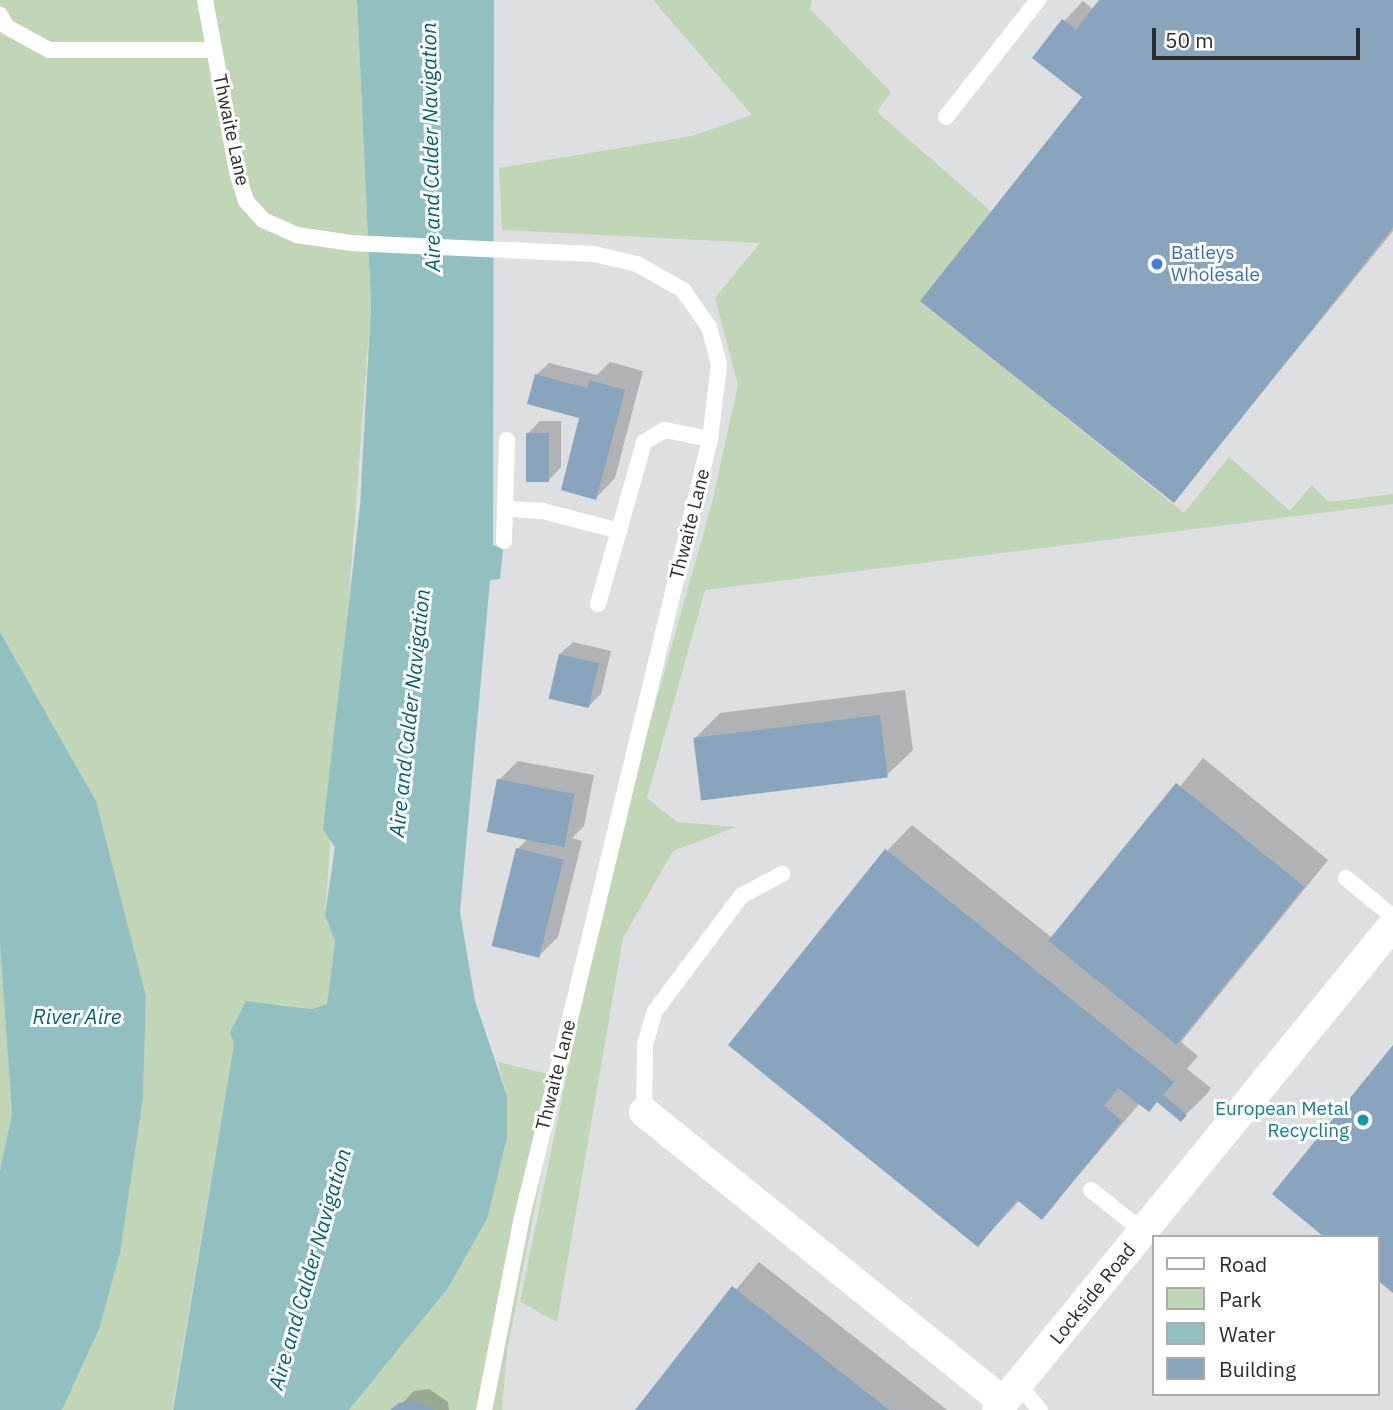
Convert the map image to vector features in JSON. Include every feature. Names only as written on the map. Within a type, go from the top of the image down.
[{"type":"street","name":"Lockside Road","points":[[1006,1398],[1393,925]]},
{"type":"street","points":[[644,1112],[1006,1398]]},
{"type":"lane","name":"Thwaite Lane","points":[[205,0],[246,201],[263,220],[298,235],[351,243],[525,250],[638,264],[683,290],[709,327],[719,365],[710,439],[519,1230],[484,1410]]},
{"type":"lane","points":[[946,117],[1038,0]]},
{"type":"lane","points":[[0,15],[7,27],[49,50],[214,50]]},
{"type":"lane","points":[[598,604],[649,435],[665,430],[710,439]]},
{"type":"lane","points":[[504,541],[507,440]]},
{"type":"lane","points":[[506,509],[543,511],[619,531]]},
{"type":"lane","points":[[644,1112],[645,1045],[655,1011],[741,896],[782,874]]},
{"type":"lane","points":[[1346,878],[1393,917]]},
{"type":"lane","points":[[1090,1190],[1144,1232]]},
{"type":"lane","points":[[1006,1398],[1040,1410]]},
{"type":"green space","points":[[0,0],[357,0],[371,305],[325,915],[335,942],[327,1005],[312,1009],[278,1004],[231,1032],[234,1044],[172,1410],[62,1410],[99,1329],[120,1254],[143,1098],[146,996],[96,801],[0,632]]},
{"type":"green space","points":[[653,0],[812,0],[810,9],[891,92],[877,112],[991,211],[921,301],[1184,513],[1229,457],[1290,511],[1312,485],[1329,502],[1393,494],[1393,504],[705,590],[647,798],[677,822],[736,827],[673,851],[623,938],[557,1322],[520,1302],[610,865],[712,503],[738,385],[715,298],[760,243],[502,230],[499,168],[692,136],[752,115]]},
{"type":"green space","points":[[0,946],[12,1113],[0,1171]]},
{"type":"green space","points":[[498,1062],[560,1077],[507,1351],[502,1410],[349,1410],[448,1288],[487,1219],[507,1096]]},
{"type":"water","name":"Aire and Calder Navigation","points":[[357,0],[494,0],[493,545],[503,549],[500,579],[490,580],[460,912],[475,1001],[507,1096],[507,1137],[487,1219],[448,1288],[349,1410],[173,1410],[234,1044],[230,1032],[246,1001],[312,1009],[327,1004],[335,942],[325,915],[335,847],[323,829],[360,506],[371,305]]},
{"type":"water","name":"River Aire","points":[[0,632],[96,801],[146,996],[143,1098],[120,1254],[99,1329],[62,1410],[0,1410],[0,1171],[12,1113],[0,946]]},
{"type":"building","name":"Batleys Wholesale","points":[[1099,0],[1393,0],[1393,227],[1174,503],[920,301],[1082,97],[1032,58],[1062,19],[1076,30]]},
{"type":"building","points":[[535,374],[587,388],[589,380],[625,390],[596,500],[561,490],[579,418],[527,404]]},
{"type":"building","points":[[526,433],[549,433],[549,482],[526,482]]},
{"type":"building","points":[[559,654],[599,663],[589,708],[549,699]]},
{"type":"building","points":[[880,715],[888,778],[701,800],[693,738]]},
{"type":"building","points":[[497,779],[575,794],[564,847],[487,832]]},
{"type":"building","points":[[1176,783],[1304,887],[1176,1045],[1048,941]]},
{"type":"building","points":[[516,848],[564,860],[539,958],[492,946]]},
{"type":"building","points":[[885,849],[1174,1082],[1163,1095],[1187,1115],[1181,1122],[1157,1102],[1149,1112],[1118,1088],[1104,1106],[1122,1121],[1042,1220],[1017,1200],[978,1247],[728,1045]]},
{"type":"building","name":"European Metal Recycling","points":[[1393,1045],[1393,1293],[1379,1282],[1379,1235],[1322,1235],[1272,1194]]},
{"type":"building","points":[[732,1286],[889,1410],[635,1410]]},
{"type":"building","points":[[416,1401],[434,1410],[390,1410],[399,1403]]},
{"type":"place","name":"Batleys Wholesale","points":[[1157,264]]},
{"type":"place","name":"European Metal Recycling","points":[[1363,1120]]}]
